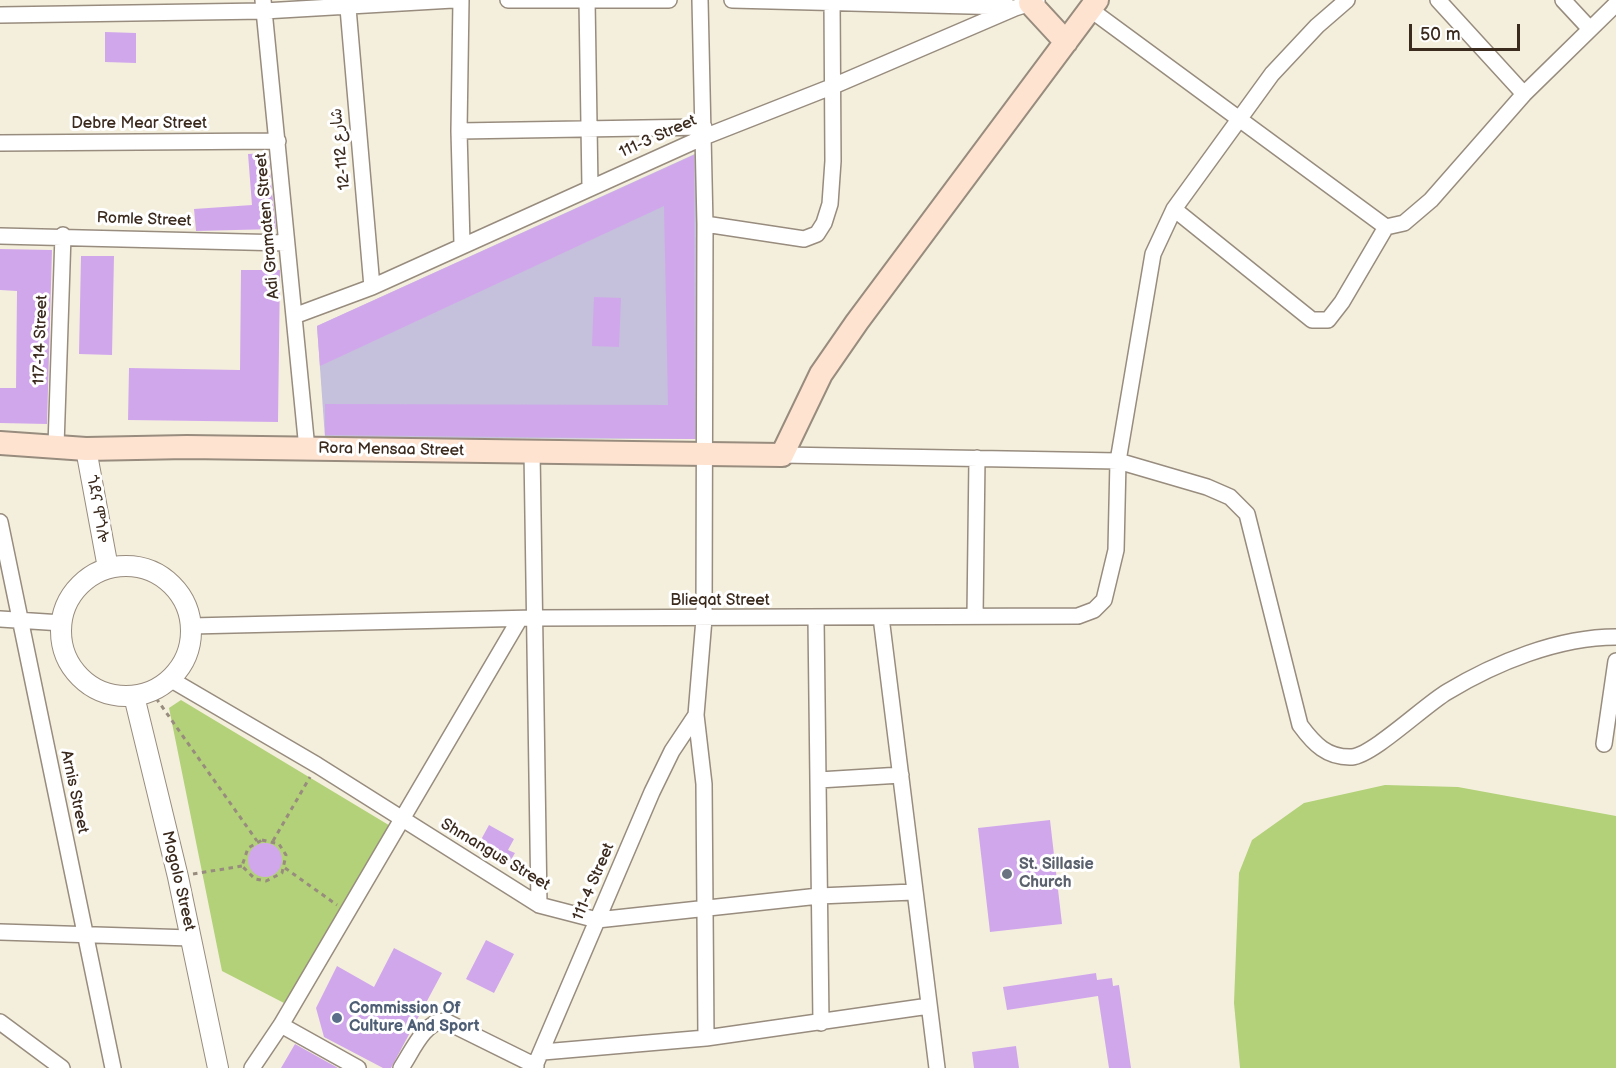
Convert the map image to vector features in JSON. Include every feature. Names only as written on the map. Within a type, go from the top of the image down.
[{"type":"main road","points":[[1028,4],[1066,42]]},
{"type":"main road","points":[[782,455],[821,374],[1094,5]]},
{"type":"main road","name":"Rora Mensaa Street","points":[[0,443],[86,449],[307,449],[782,455]]},
{"type":"street","points":[[0,15],[358,5],[453,0]]},
{"type":"street","points":[[461,0],[459,131],[462,244]]},
{"type":"street","points":[[508,0],[669,0]]},
{"type":"street","points":[[700,0],[705,225],[704,619],[696,715],[704,784],[706,1038]]},
{"type":"street","points":[[732,0],[1028,4]]},
{"type":"street","name":"Blieqat Street","points":[[191,626],[526,619],[1078,616],[1094,610],[1104,600],[1116,550],[1118,461],[1154,254],[1174,209],[1272,74],[1317,26],[1347,0]]},
{"type":"street","points":[[1438,0],[1524,94]]},
{"type":"street","points":[[1563,0],[1590,29]]},
{"type":"street","points":[[587,1],[587,131],[590,187]]},
{"type":"street","points":[[705,225],[804,240],[817,234],[824,223],[830,204],[833,161],[832,1]]},
{"type":"street","name":"111-3 Street","points":[[294,316],[372,287],[704,132],[831,87],[1028,4]]},
{"type":"street","points":[[1174,209],[1312,320],[1328,320],[1342,302],[1386,227],[1404,223],[1431,200],[1524,94],[1616,4]]},
{"type":"street","name":"شارع 112-12","points":[[358,5],[372,287]]},
{"type":"street","points":[[1094,5],[1386,227]]},
{"type":"street","name":"Adi Gramaten Street","points":[[264,6],[307,449]]},
{"type":"street","points":[[459,131],[704,132]]},
{"type":"street","name":"Debre Mear Street","points":[[0,143],[278,141]]},
{"type":"street","name":"Romle Street","points":[[0,236],[286,243]]},
{"type":"street","name":"117-14 Street","points":[[56,446],[63,236]]},
{"type":"street","name":"ጎደና ሞጎሎ","points":[[86,449],[108,568]]},
{"type":"street","points":[[532,452],[526,619],[539,905]]},
{"type":"street","points":[[782,455],[1118,461],[1207,487],[1230,497],[1247,514],[1300,725],[1315,745],[1332,755],[1354,757],[1372,748],[1446,693],[1501,664],[1579,640],[1616,637]]},
{"type":"street","points":[[975,616],[977,458]]},
{"type":"street","name":"Arnis Street","points":[[0,522],[113,1068]]},
{"type":"street","points":[[127,566],[146,569],[163,577],[182,599],[191,626],[189,645],[182,664],[170,679],[143,693],[101,692],[83,679],[70,663],[63,644],[62,623],[67,604],[77,588],[91,576],[108,568],[127,566]]},
{"type":"street","points":[[881,616],[913,892],[937,1068]]},
{"type":"street","points":[[0,619],[62,623]]},
{"type":"street","points":[[252,1068],[281,1025],[403,819],[526,619]]},
{"type":"street","points":[[816,619],[821,1023]]},
{"type":"street","points":[[1604,744],[1616,661]]},
{"type":"street","name":"Shmangus Street","points":[[170,679],[317,765],[539,905],[597,920],[819,896],[913,892]]},
{"type":"street","name":"Mogolo Street","points":[[143,693],[218,1068]]},
{"type":"street","name":"111-4 Street","points":[[535,1067],[652,792],[672,751],[696,715]]},
{"type":"street","points":[[819,780],[901,775]]},
{"type":"street","points":[[0,932],[191,938]]},
{"type":"street","points":[[543,1052],[706,1038],[929,1006]]},
{"type":"street","points":[[401,1068],[428,1027],[436,1021],[445,1021],[535,1067]]},
{"type":"street","points":[[0,1022],[63,1068]]},
{"type":"street","points":[[281,1025],[358,1068]]},
{"type":"path","points":[[143,693],[256,841]]},
{"type":"path","points":[[273,841],[317,765]]},
{"type":"path","points":[[256,841],[273,841],[286,855],[285,868],[278,878],[266,882],[255,879],[242,866],[248,848],[256,841]]},
{"type":"path","points":[[178,877],[242,866]]},
{"type":"path","points":[[285,868],[347,912]]},
{"type":"shaded area","points":[[697,153],[700,439],[325,438],[317,326]]},
{"type":"green space","points":[[181,700],[392,827],[284,1003],[222,971],[169,708]]},
{"type":"green space","points":[[1385,785],[1458,787],[1616,816],[1616,1068],[1240,1068],[1234,1003],[1239,873],[1252,840],[1304,803]]},
{"type":"building","points":[[105,32],[136,33],[136,63],[105,62]]},
{"type":"building","points":[[268,153],[276,229],[196,231],[194,209],[252,205],[248,154]]},
{"type":"building","points":[[694,155],[695,439],[325,435],[325,404],[668,405],[664,206],[320,366],[317,326]]},
{"type":"building","points":[[0,249],[52,250],[47,424],[0,423],[0,388],[16,388],[17,291],[0,290]]},
{"type":"building","points":[[81,256],[114,256],[112,355],[79,354]]},
{"type":"building","points":[[241,270],[280,270],[278,422],[128,420],[129,368],[240,370]]},
{"type":"building","points":[[594,297],[621,298],[619,347],[592,346]]},
{"type":"building","points":[[1050,820],[1062,924],[990,932],[978,828]]},
{"type":"building","points":[[489,825],[514,839],[508,850],[515,853],[508,865],[477,847]]},
{"type":"building","points":[[265,843],[277,848],[282,860],[277,872],[265,877],[253,872],[248,860],[253,848]]},
{"type":"building","points":[[486,940],[514,954],[494,993],[466,979]]},
{"type":"building","points":[[394,948],[442,973],[391,1068],[383,1068],[324,1037],[316,1008],[337,966],[374,987]]},
{"type":"building","points":[[1096,973],[1097,980],[1112,978],[1113,986],[1119,985],[1131,1068],[1109,1068],[1098,996],[1007,1010],[1003,987]]},
{"type":"building","points":[[295,1044],[338,1068],[281,1068]]},
{"type":"building","points":[[1016,1046],[1019,1068],[974,1068],[972,1052]]},
{"type":"place","name":"St. Sillasie Church","points":[[1007,874]]},
{"type":"place","name":"Commission Of Culture And Sport","points":[[337,1018]]}]
